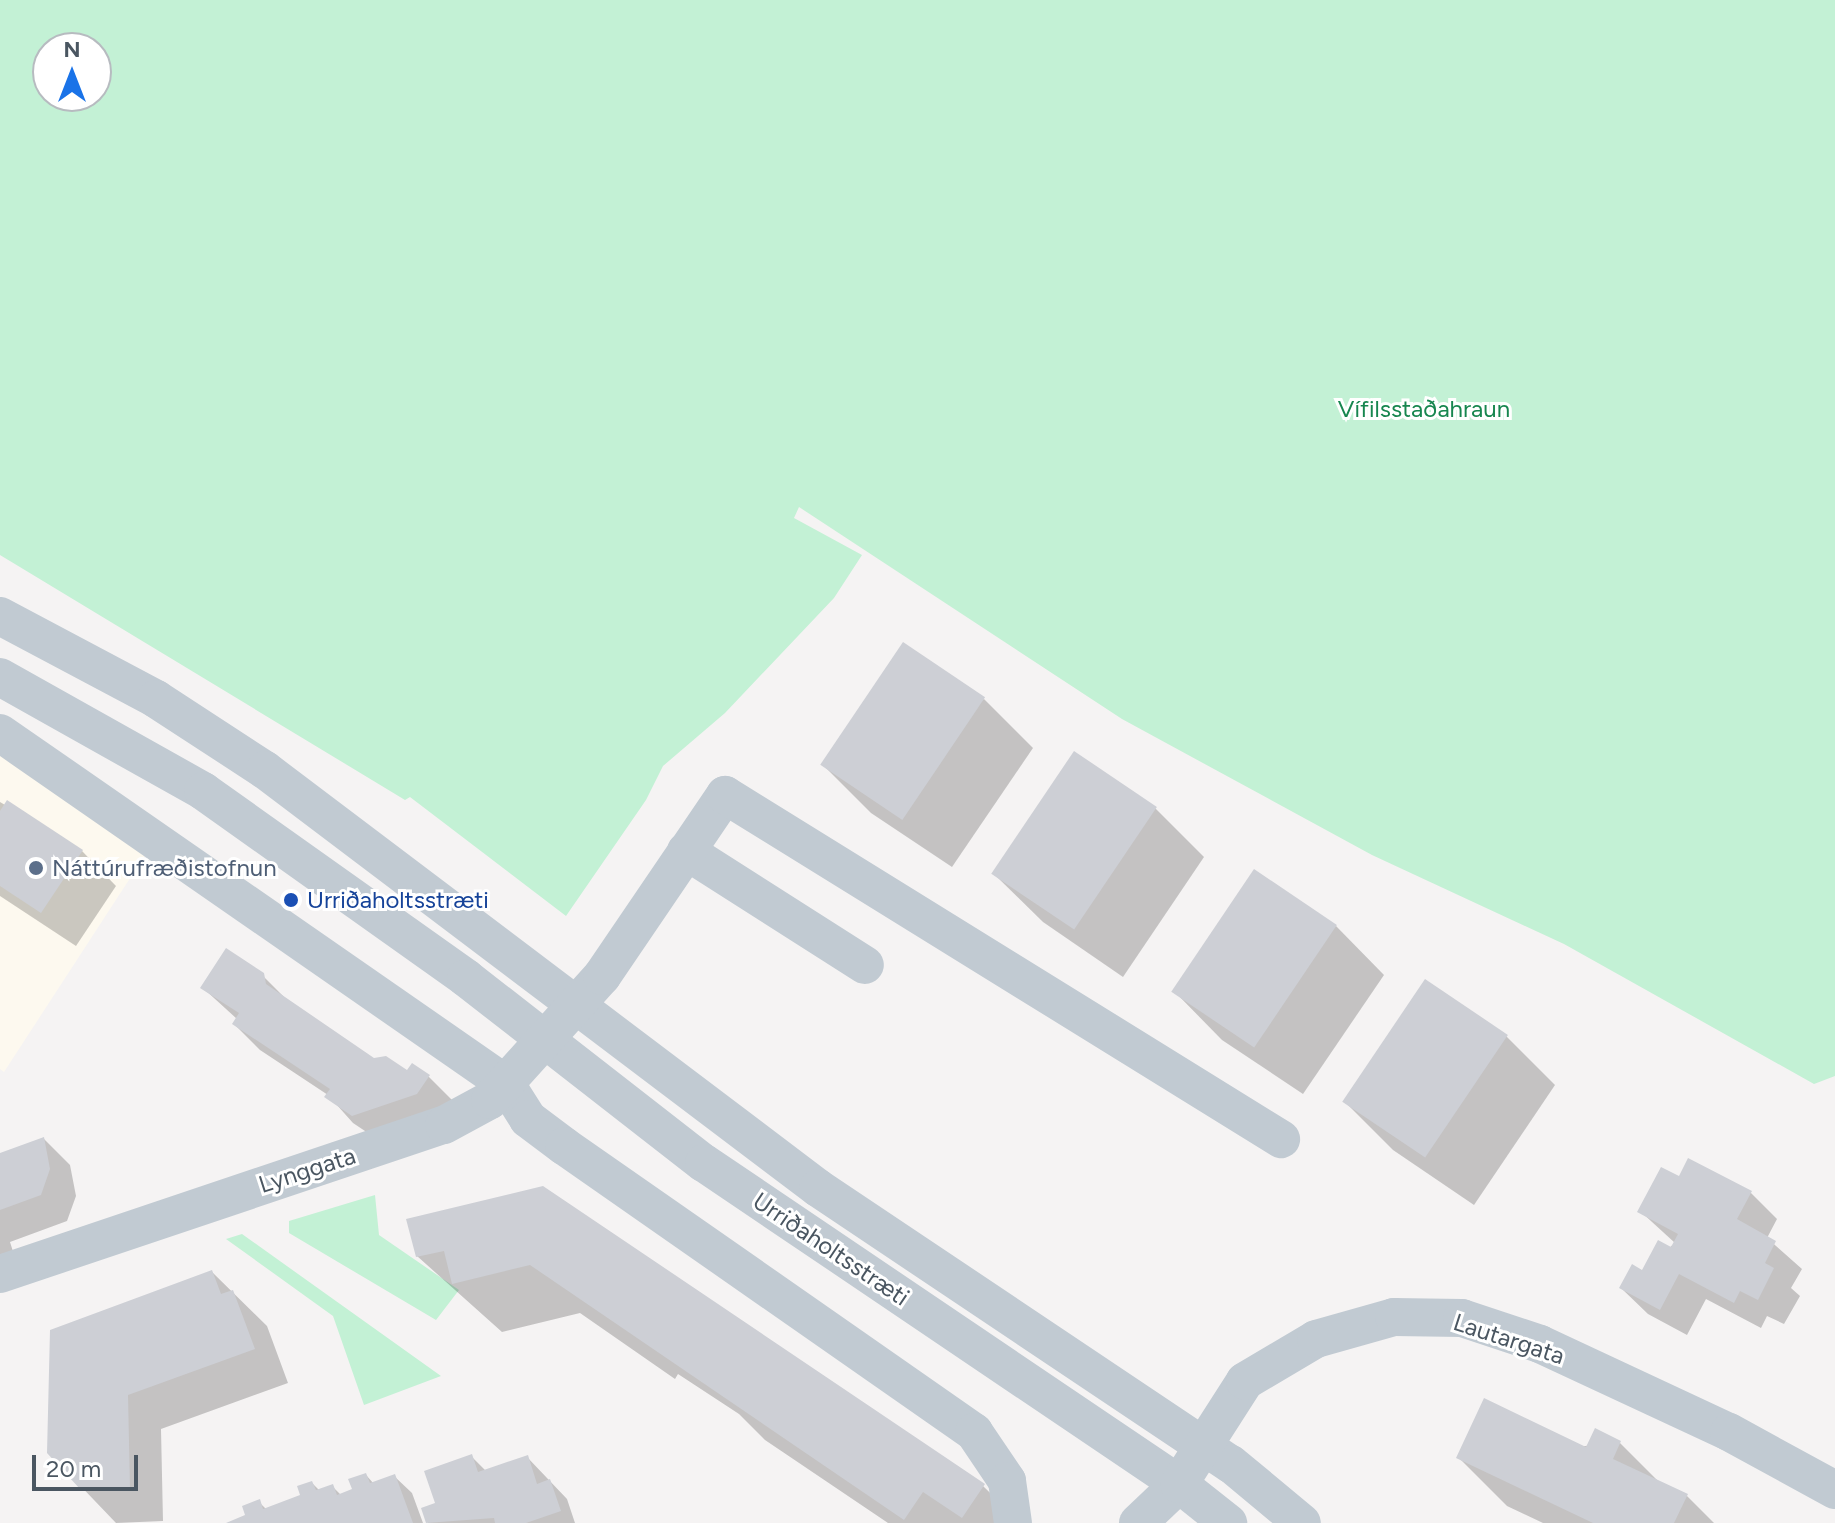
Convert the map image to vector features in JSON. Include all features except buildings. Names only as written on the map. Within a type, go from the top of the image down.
[{"type":"street","name":"Urriðaholtsstræti","points":[[0,616],[156,699],[265,770],[818,1188],[1201,1445],[1302,1523]]},
{"type":"street","name":"Urriðaholtsstræti","points":[[0,677],[203,791],[466,978],[704,1163],[1179,1484],[1228,1523]]},
{"type":"street","points":[[0,733],[506,1084],[528,1119],[564,1146],[974,1432],[1007,1481],[1013,1523]]},
{"type":"street","points":[[577,1007],[725,795],[1281,1139]]},
{"type":"street","points":[[686,851],[865,965]]},
{"type":"street","name":"Lynggata","points":[[0,1274],[444,1125],[506,1084],[577,1007]]},
{"type":"street","name":"Lautargata","points":[[1138,1523],[1179,1484],[1201,1445],[1245,1381],[1316,1339],[1394,1317],[1462,1318],[1540,1344],[1729,1432],[1835,1490]]},
{"type":"shaded area","points":[[0,717],[164,826],[4,1072],[0,1069]]},
{"type":"green space","name":"Vífilsstaðahraun","points":[[0,0],[1835,0],[1835,1076],[1814,1084],[1564,944],[1372,855],[1122,719],[799,507],[794,518],[862,555],[834,598],[725,713],[663,766],[646,800],[566,916],[410,797],[405,800],[0,555]]},
{"type":"green space","points":[[375,1195],[379,1235],[459,1290],[436,1320],[289,1233],[289,1221]]},
{"type":"green space","points":[[242,1234],[441,1376],[364,1405],[333,1316],[226,1239]]},
{"type":"place","name":"Náttúrufræðistofnun","points":[[36,868]]},
{"type":"place","name":"Urriðaholtsstræti","points":[[291,900]]}]
